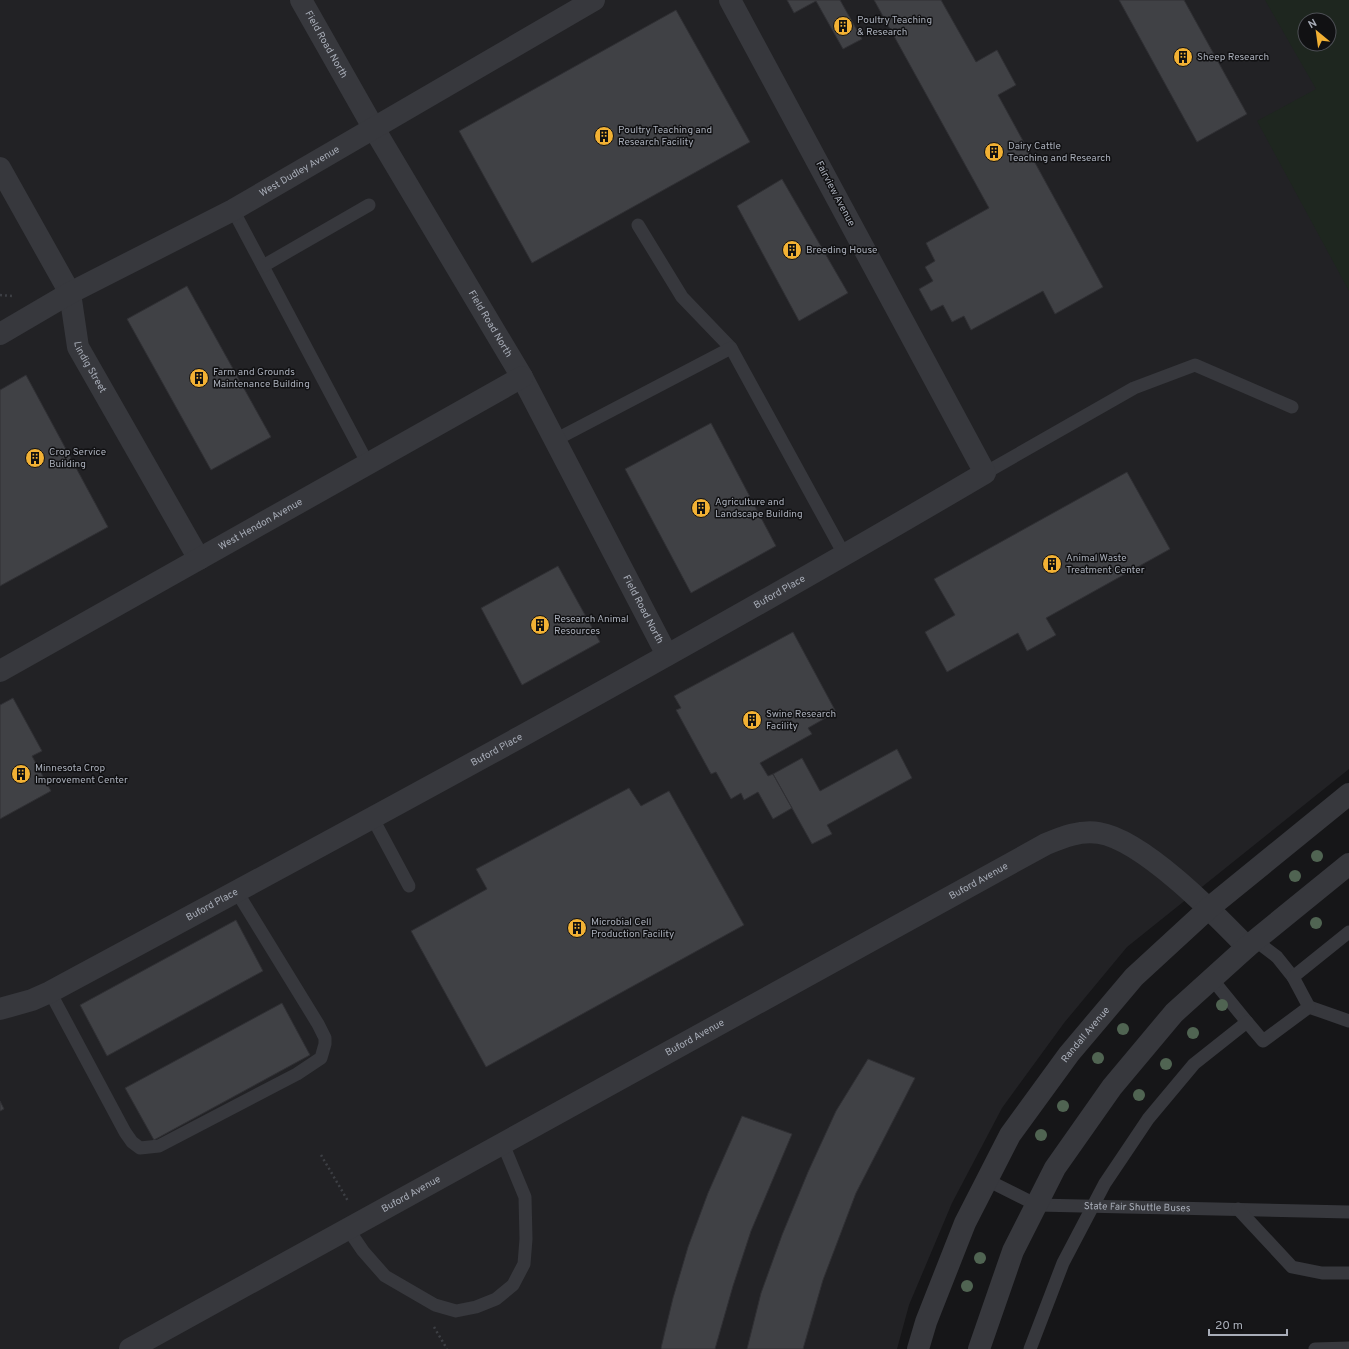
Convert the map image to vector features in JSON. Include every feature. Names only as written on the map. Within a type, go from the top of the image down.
[{"type":"street","name":"Field Road North","points":[[301,0],[373,127],[522,377],[667,655]]},
{"type":"street","name":"West Dudley Avenue","points":[[0,334],[70,293],[233,210],[373,127],[594,0]]},
{"type":"street","name":"Fairview Avenue","points":[[730,0],[985,473]]},
{"type":"street","name":"Lindig Street","points":[[0,168],[70,293],[78,347],[199,559]]},
{"type":"street","name":"West Hendon Avenue","points":[[0,671],[522,377]]},
{"type":"street","name":"Buford Place","points":[[0,1009],[32,1000],[50,992],[237,892],[592,698],[845,556],[985,473]]},
{"type":"street","name":"Randall Avenue","points":[[918,1349],[926,1322],[966,1223],[1010,1135],[1069,1054],[1134,977],[1209,908],[1349,794]]},
{"type":"street","name":"Buford Avenue","points":[[130,1349],[1046,844],[1074,833],[1099,833],[1123,840],[1151,859],[1251,943]]},
{"type":"street","points":[[979,1349],[1013,1251],[1055,1168],[1112,1087],[1174,1013],[1251,943],[1349,864]]},
{"type":"lane","points":[[264,266],[369,205]]},
{"type":"lane","points":[[233,210],[368,464]]},
{"type":"lane","points":[[638,225],[682,297],[731,348],[845,556]]},
{"type":"lane","points":[[555,440],[731,348]]},
{"type":"lane","points":[[985,473],[1134,388],[1195,365],[1292,407]]},
{"type":"lane","points":[[372,817],[409,886]]},
{"type":"lane","points":[[50,992],[125,1132],[140,1148],[159,1146],[296,1074],[321,1058],[325,1051],[325,1038],[318,1024],[237,892]]},
{"type":"lane","points":[[1293,977],[1349,932]]},
{"type":"lane","points":[[1251,943],[1277,957],[1293,977],[1310,1007],[1349,1021]]},
{"type":"lane","points":[[1212,979],[1263,1041],[1310,1007]]},
{"type":"lane","points":[[1030,1349],[1063,1263],[1105,1184],[1148,1119],[1194,1064],[1247,1022]]},
{"type":"lane","points":[[354,1226],[363,1251],[384,1276],[435,1305],[456,1311],[476,1307],[496,1299],[513,1285],[524,1264],[526,1239],[525,1197],[503,1144]]},
{"type":"lane","points":[[987,1180],[1037,1204]]},
{"type":"lane","name":"State Fair Shuttle Buses","points":[[1037,1204],[1349,1212]]},
{"type":"lane","points":[[1238,1209],[1292,1267],[1322,1273],[1349,1273]]},
{"type":"lane","points":[[1315,1349],[1349,1348]]},
{"type":"path","points":[[321,1155],[354,1226]]},
{"type":"path","points":[[434,1327],[447,1349]]},
{"type":"shaded area","points":[[0,0],[1349,0],[1349,769],[1127,947],[1064,1023],[1002,1108],[952,1203],[909,1305],[897,1349],[0,1349]]},
{"type":"shaded area","points":[[1265,0],[1349,0],[1349,291],[1257,121],[1316,89]]},
{"type":"building","name":"Poultry Teaching & Research","points":[[787,0],[840,0],[862,39],[843,49],[816,1],[794,13]]},
{"type":"building","name":"Dairy Cattle Teaching and Research","points":[[874,0],[941,0],[976,62],[997,50],[1016,85],[998,95],[1103,287],[1055,314],[1043,291],[971,330],[964,316],[952,322],[943,305],[931,311],[919,289],[933,281],[925,267],[935,261],[926,243],[989,208]]},
{"type":"building","name":"Sheep Research","points":[[1119,0],[1184,0],[1247,114],[1197,142]]},
{"type":"building","name":"Poultry Teaching and Research Facility","points":[[676,10],[750,142],[532,263],[459,131]]},
{"type":"building","name":"Breeding House","points":[[782,179],[848,293],[799,321],[737,206]]},
{"type":"building","name":"Farm and Grounds Maintenance Building","points":[[187,286],[271,437],[211,470],[127,319]]},
{"type":"building","name":"Crop Service Building","points":[[26,375],[108,527],[0,586],[0,390]]},
{"type":"building","name":"Agriculture and Landscape Building","points":[[711,423],[776,546],[691,593],[625,469]]},
{"type":"building","name":"Animal Waste Treatment Center","points":[[1127,472],[1170,549],[1046,618],[1056,635],[1027,651],[1018,633],[947,672],[925,632],[955,615],[934,579]]},
{"type":"building","name":"Research Animal Resources","points":[[558,566],[600,642],[522,685],[481,608]]},
{"type":"building","name":"Swine Research Facility","points":[[793,632],[836,712],[808,728],[812,734],[760,763],[768,776],[773,774],[792,808],[773,819],[758,792],[744,800],[741,793],[731,799],[716,772],[711,774],[676,710],[681,708],[674,696]]},
{"type":"building","name":"Minnesota Crop Improvement Center","points":[[13,698],[42,751],[32,756],[51,791],[0,819],[0,705]]},
{"type":"building","points":[[897,749],[912,778],[827,825],[832,834],[812,844],[773,774],[802,758],[820,791]]},
{"type":"building","name":"Microbial Cell Production Facility","points":[[629,788],[641,806],[669,791],[744,925],[486,1067],[411,931],[487,889],[476,869]]},
{"type":"building","points":[[236,920],[263,971],[107,1056],[80,1005]]},
{"type":"building","points":[[282,1003],[310,1055],[154,1140],[125,1088]]},
{"type":"building","points":[[868,1059],[915,1078],[856,1193],[823,1280],[803,1349],[747,1349],[761,1293],[782,1235],[808,1172],[836,1111]]},
{"type":"building","points":[[0,1101],[4,1109],[0,1111]]},
{"type":"building","points":[[742,1116],[792,1134],[751,1231],[715,1349],[662,1349],[673,1298],[688,1247],[708,1193]]},
{"type":"place","name":"Poultry Teaching & Research","points":[[843,26]]},
{"type":"place","name":"Sheep Research","points":[[1183,57]]},
{"type":"place","name":"Poultry Teaching and Research Facility","points":[[604,136]]},
{"type":"place","name":"Dairy Cattle Teaching and Research","points":[[994,152]]},
{"type":"place","name":"Breeding House","points":[[792,250]]},
{"type":"place","name":"Farm and Grounds Maintenance Building","points":[[199,378]]},
{"type":"place","name":"Crop Service Building","points":[[35,458]]},
{"type":"place","name":"Agriculture and Landscape Building","points":[[701,508]]},
{"type":"place","name":"Animal Waste Treatment Center","points":[[1052,564]]},
{"type":"place","name":"Research Animal Resources","points":[[540,625]]},
{"type":"place","name":"Swine Research Facility","points":[[752,720]]},
{"type":"place","name":"Minnesota Crop Improvement Center","points":[[21,774]]},
{"type":"place","name":"Microbial Cell Production Facility","points":[[577,928]]}]
